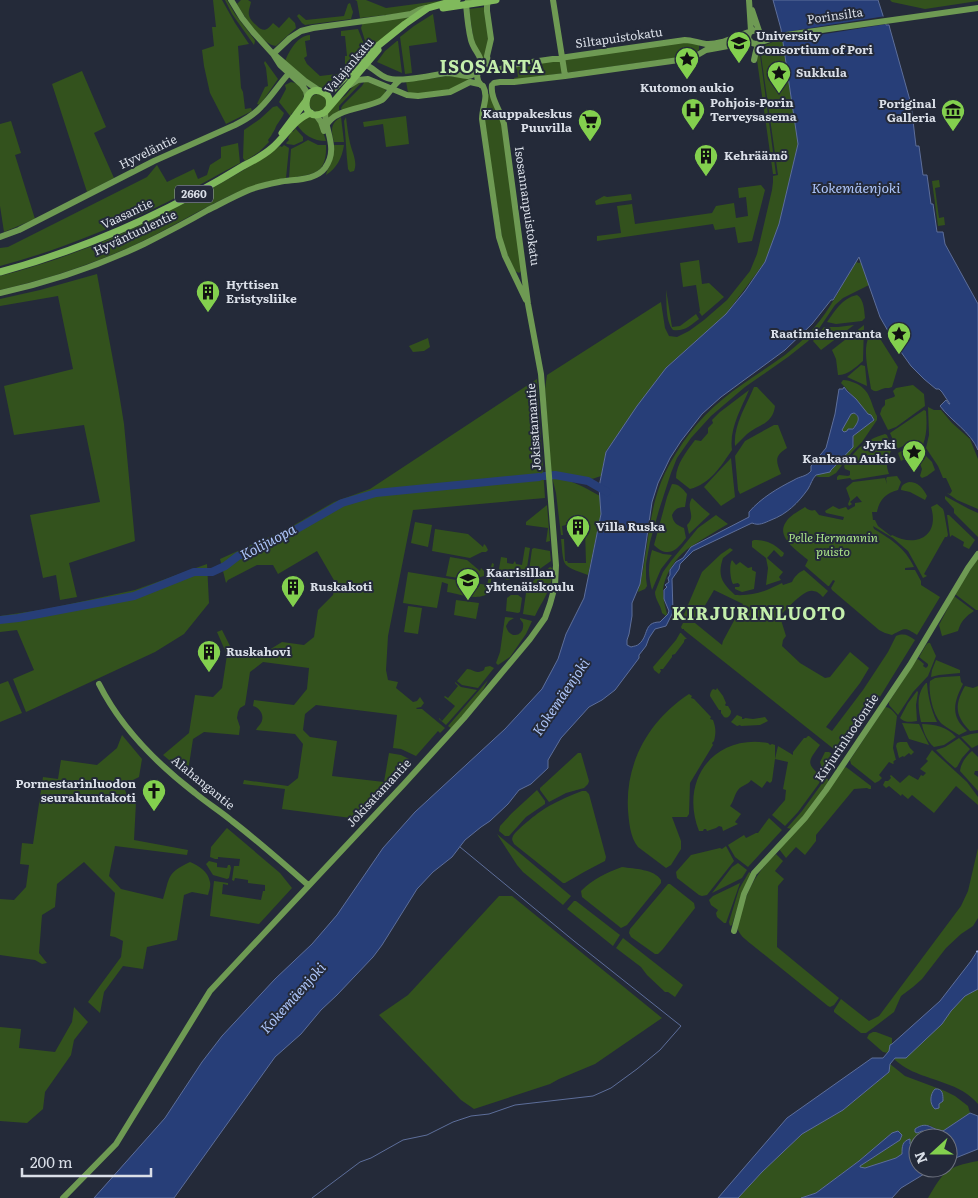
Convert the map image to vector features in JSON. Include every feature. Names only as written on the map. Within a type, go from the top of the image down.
[{"type":"main road","name":"Valajankatu","points":[[322,91],[333,89],[370,52],[428,8],[457,0]]},
{"type":"main road","name":"Valajankatu","points":[[414,18],[432,10],[448,6],[468,2],[492,1]]},
{"type":"main road","name":"Valajankatu","points":[[327,110],[386,40]]},
{"type":"main road","points":[[322,91],[329,98],[327,110],[321,115],[313,114],[307,108],[307,99],[313,92],[322,91]]},
{"type":"main road","name":"Vaasantie","points":[[256,158],[284,130],[307,99]]},
{"type":"main road","name":"Vaasantie","points":[[0,272],[66,251],[130,225],[201,190],[271,149],[299,119],[304,115],[313,114]]},
{"type":"street","points":[[231,0],[253,32],[273,54],[283,61],[302,85],[306,91],[307,99]]},
{"type":"street","points":[[555,0],[565,76]]},
{"type":"street","points":[[490,68],[487,56],[491,39],[487,6],[492,1]]},
{"type":"street","points":[[468,2],[471,40],[481,62],[477,78],[482,85]]},
{"type":"street","points":[[750,3],[762,38],[754,60],[748,36],[751,32],[750,3]]},
{"type":"street","points":[[273,54],[290,38],[301,31],[411,14],[428,8]]},
{"type":"street","name":"Porinsilta","points":[[760,42],[779,36],[978,8]]},
{"type":"street","points":[[751,32],[756,30],[760,32]]},
{"type":"street","name":"Siltapuistokatu","points":[[490,68],[498,70],[511,65],[685,40],[708,44],[723,42],[751,32]]},
{"type":"street","name":"Porinsilta","points":[[760,32],[779,36]]},
{"type":"street","points":[[347,87],[365,78],[407,95],[418,96],[450,92],[470,82],[487,86],[500,82],[565,76],[686,59],[694,57],[710,48],[728,46],[742,41],[754,44],[760,42]]},
{"type":"street","points":[[698,42],[702,47],[700,53]]},
{"type":"street","points":[[356,66],[365,64],[388,79],[400,80],[447,73],[470,76],[485,67],[494,70],[496,76],[493,84]]},
{"type":"street","points":[[290,72],[322,91]]},
{"type":"street","name":"Hyveläntie","points":[[0,238],[154,161],[235,125],[263,106],[290,72]]},
{"type":"street","points":[[327,124],[337,116],[378,102],[388,95],[400,80]]},
{"type":"street","name":"Isosannanpuistokatu","points":[[493,84],[491,92],[504,124],[528,304],[536,347]]},
{"type":"street","name":"Isosannanpuistokatu","points":[[482,85],[486,95],[482,119],[499,237],[505,256],[528,304]]},
{"type":"street","points":[[327,110],[327,133]]},
{"type":"street","name":"Hyväntuulentie","points":[[0,293],[46,282],[97,264],[144,243],[243,192],[266,185],[316,175],[322,171],[328,161],[328,150],[327,133],[321,122],[313,114]]},
{"type":"street","points":[[327,133],[332,121],[337,116]]},
{"type":"street","name":"Jokisatamantie","points":[[63,1198],[116,1144],[210,991],[464,718],[545,618],[553,595],[556,575],[542,387],[536,347]]},
{"type":"street","name":"Kirjurinluodontie","points":[[734,932],[744,894],[754,873],[805,818],[826,790],[915,657],[978,554]]},
{"type":"street","name":"Alahangantie","points":[[99,684],[126,728],[138,743],[183,784],[263,846],[308,885]]},
{"type":"green space","points":[[213,0],[222,0],[249,44],[238,46],[241,88],[245,109],[251,108],[252,111],[226,124],[210,93],[202,50],[214,46],[212,27],[216,27]]},
{"type":"green space","points":[[225,0],[227,0],[254,39],[254,45],[232,14]]},
{"type":"green space","points":[[241,0],[251,2],[249,17],[261,29],[267,29],[273,23],[279,28],[289,17],[295,23],[296,28],[276,46],[265,41],[254,29],[237,4]]},
{"type":"green space","points":[[355,0],[366,0],[386,8],[446,0],[411,12],[360,18],[357,1]]},
{"type":"green space","points":[[890,0],[978,0],[978,1],[925,9]]},
{"type":"green space","points":[[350,3],[353,12],[351,19],[305,25],[297,16],[299,14],[306,20],[344,16]]},
{"type":"green space","points":[[485,7],[489,37],[485,60],[483,60],[474,43],[469,9]]},
{"type":"green space","points":[[433,14],[437,42],[409,46],[412,73],[405,74],[400,37]]},
{"type":"green space","points":[[410,17],[369,50],[361,28],[363,22]]},
{"type":"green space","points":[[358,29],[367,52],[335,85],[325,89],[319,87],[285,61],[298,41],[310,35],[310,40],[305,41],[307,56],[304,58],[307,64],[320,76],[337,74],[345,66],[345,56],[347,56],[345,36],[341,36],[341,31]]},
{"type":"green space","points":[[783,40],[798,144],[779,224],[765,262],[726,314],[666,368],[606,451],[601,476],[592,479],[551,471],[545,389],[547,375],[661,302],[665,328],[669,336],[677,337],[689,331],[727,300],[750,271],[757,254],[772,190],[773,176],[778,175],[761,55],[765,45]]},
{"type":"green space","points":[[397,41],[402,73],[377,62],[385,51]]},
{"type":"green space","points":[[687,41],[699,45],[697,53],[688,56],[514,80],[514,78],[518,77],[517,69],[514,69],[514,67]]},
{"type":"green space","points":[[757,53],[760,55],[776,174],[773,174]]},
{"type":"green space","points":[[265,61],[278,79],[260,105],[257,104],[265,87],[268,86]]},
{"type":"green space","points":[[82,71],[106,127],[94,133],[114,178],[87,192],[52,84]]},
{"type":"green space","points":[[448,76],[469,78],[469,80],[451,89],[417,94],[408,93],[406,81]]},
{"type":"green space","points":[[365,81],[386,89],[385,93],[379,100],[342,111],[343,105]]},
{"type":"green space","points":[[291,82],[298,84],[302,88],[304,96],[299,106],[291,114],[291,117],[279,102],[286,89],[285,85]]},
{"type":"green space","points":[[362,82],[339,106],[339,112],[328,121],[327,115],[337,102],[356,83]]},
{"type":"green space","points":[[318,94],[324,97],[327,103],[324,109],[318,112],[312,109],[309,103],[312,97]]},
{"type":"green space","points":[[488,94],[501,119],[522,270],[519,273],[515,271],[503,244],[484,119]]},
{"type":"green space","points":[[277,106],[284,113],[268,140],[269,142],[259,152],[245,161],[243,158],[244,130],[273,107]]},
{"type":"green space","points":[[311,116],[319,123],[326,141],[309,137],[297,125]]},
{"type":"green space","points":[[406,116],[409,144],[386,147],[383,124],[364,127],[363,122]]},
{"type":"green space","points":[[341,117],[344,142],[334,142],[332,128],[337,119]]},
{"type":"green space","points":[[346,117],[355,164],[354,171],[350,172],[348,169],[344,121]]},
{"type":"green space","points":[[11,121],[21,153],[15,155],[35,219],[4,232],[0,206],[0,124]]},
{"type":"green space","points":[[295,128],[303,137],[303,141],[294,145],[287,144],[291,132]]},
{"type":"green space","points":[[308,140],[318,145],[326,145],[326,155],[321,168],[312,174],[289,178],[291,149]]},
{"type":"green space","points":[[238,143],[240,163],[176,198],[136,217],[78,240],[0,266],[0,248],[8,247],[147,177],[157,165],[167,182],[194,169],[198,179],[207,175],[210,165],[221,158],[221,147]]},
{"type":"green space","points":[[284,145],[289,148],[286,178],[250,187],[233,194],[133,246],[96,261],[39,280],[0,290],[0,276],[63,257],[125,232],[213,188]]},
{"type":"green space","points":[[334,145],[344,145],[336,166],[326,175],[331,163]]},
{"type":"green space","points":[[939,180],[940,187],[935,188],[939,218],[944,217],[945,225],[938,226],[932,181]]},
{"type":"green space","points":[[761,185],[765,190],[752,241],[738,243],[735,227],[715,230],[713,224],[597,241],[597,236],[621,233],[617,206],[632,204],[635,224],[712,213],[716,206],[734,203],[736,218],[748,216],[746,197],[739,198],[738,188]]},
{"type":"green space","points":[[631,194],[632,200],[596,205],[595,201],[604,196]]},
{"type":"green space","points":[[699,260],[702,284],[709,283],[724,297],[702,316],[699,312],[696,285],[683,287],[680,263]]},
{"type":"green space","points":[[856,262],[861,262],[869,285],[843,298],[835,305],[816,333],[807,342],[745,387],[711,416],[691,438],[677,458],[650,542],[646,564],[647,586],[638,592],[651,517],[659,487],[676,452],[697,424],[714,407],[738,387],[785,355],[810,332],[825,313]]},
{"type":"green space","points":[[97,274],[124,424],[135,541],[69,563],[77,597],[60,600],[56,575],[43,578],[30,515],[100,502],[84,425],[14,435],[4,386],[73,369],[58,296],[0,306],[0,299]]},
{"type":"green space","points":[[666,289],[672,327],[680,326],[696,314],[699,319],[684,329],[673,330],[668,316]]},
{"type":"green space","points":[[857,295],[863,305],[865,318],[862,321],[836,324],[827,322],[843,302]]},
{"type":"green space","points":[[854,325],[821,350],[813,341],[824,327]]},
{"type":"green space","points":[[864,325],[863,361],[848,372],[838,375],[836,359],[832,350]]},
{"type":"green space","points":[[869,336],[879,337],[898,367],[892,387],[877,391],[871,389],[866,355]]},
{"type":"green space","points":[[428,338],[430,347],[424,351],[413,352],[409,346]]},
{"type":"green space","points":[[861,365],[865,366],[867,386],[847,377]]},
{"type":"green space","points":[[537,379],[545,498],[413,510],[388,636],[386,670],[388,680],[398,682],[396,688],[413,702],[417,701],[420,697],[424,703],[417,709],[422,709],[445,728],[440,733],[438,731],[416,756],[401,749],[393,748],[397,715],[316,705],[305,714],[303,730],[310,737],[337,741],[332,776],[384,782],[389,753],[401,755],[409,759],[351,818],[282,809],[285,789],[243,784],[244,780],[288,786],[298,778],[303,744],[295,734],[256,730],[261,723],[262,715],[260,710],[253,706],[254,700],[294,705],[307,689],[309,668],[263,662],[250,672],[245,705],[238,712],[239,735],[204,732],[193,739],[189,765],[185,773],[163,755],[189,733],[195,695],[213,697],[222,688],[227,655],[217,632],[222,630],[232,650],[261,655],[282,642],[304,645],[314,637],[318,610],[333,595],[335,582],[317,551],[278,574],[273,565],[257,565],[228,580],[226,583],[220,559],[289,528],[334,502],[370,489]]},
{"type":"green space","points":[[843,380],[855,383],[864,389],[877,416],[877,420],[862,442],[836,473],[829,477],[815,476],[830,470],[840,462],[854,444],[853,436],[874,420],[841,383]]},
{"type":"green space","points":[[913,385],[924,394],[925,406],[896,427],[888,430],[880,414],[885,405],[885,400],[895,396],[893,391],[896,388]]},
{"type":"green space","points":[[754,387],[757,387],[775,406],[774,412],[768,420],[747,434],[735,446],[738,424]]},
{"type":"green space","points":[[749,390],[732,434],[732,450],[709,479],[690,489],[676,478],[682,458],[695,440],[701,441],[708,433],[708,428],[713,423],[712,420]]},
{"type":"green space","points":[[928,407],[934,410],[941,410],[970,439],[978,459],[978,509],[957,500],[947,493],[950,494],[952,491],[946,478],[943,478],[938,466],[926,448],[929,435]]},
{"type":"green space","points":[[924,410],[926,411],[927,424],[923,445],[907,444],[897,449],[890,433]]},
{"type":"green space","points":[[854,413],[859,419],[858,422],[854,427],[844,432],[842,430],[851,414]]},
{"type":"green space","points":[[774,425],[778,425],[787,448],[777,459],[781,474],[740,494],[735,456],[745,441]]},
{"type":"green space","points":[[885,434],[892,449],[887,461],[889,474],[852,480],[850,478],[837,480],[839,475],[850,475],[850,471],[845,469],[844,466],[857,450],[866,442]]},
{"type":"green space","points":[[912,448],[919,449],[915,458],[908,457],[901,461],[898,453]]},
{"type":"green space","points":[[924,454],[932,462],[935,470],[922,478],[920,476],[922,469],[918,459]]},
{"type":"green space","points":[[731,458],[735,497],[721,506],[704,487]]},
{"type":"green space","name":"Pelle Hermannin puisto","points":[[897,476],[901,482],[898,490],[887,495],[879,504],[877,512],[872,512],[873,520],[875,520],[878,526],[891,536],[917,540],[929,532],[933,517],[931,507],[937,504],[943,509],[948,535],[945,537],[924,574],[927,576],[923,578],[908,551],[893,538],[873,526],[874,529],[902,550],[910,560],[914,567],[905,568],[905,570],[915,570],[921,585],[940,597],[917,635],[907,630],[892,635],[879,630],[832,590],[831,588],[835,581],[833,580],[828,586],[805,566],[808,560],[789,543],[783,533],[787,520],[805,507],[815,510],[819,515],[843,520],[844,517],[826,513],[825,511],[833,506],[839,509],[846,507],[848,510],[855,506],[855,503],[862,502],[857,496],[850,502],[852,504],[849,506],[848,504],[850,499],[846,488],[853,482],[885,478],[887,484],[887,477]]},
{"type":"green space","points":[[552,477],[571,482],[600,496],[601,514],[588,575],[568,567],[564,560],[561,539],[564,539],[565,561],[568,563],[586,563],[585,530],[571,531],[570,522],[566,522],[566,525],[562,526],[563,535],[561,535]]},
{"type":"green space","points":[[909,482],[918,484],[922,488],[927,496],[925,500],[910,492],[901,490],[904,484]]},
{"type":"green space","points":[[672,484],[679,486],[687,494],[685,507],[680,507],[672,515],[673,520],[684,528],[686,538],[676,549],[664,552],[654,545]]},
{"type":"green space","points":[[945,496],[978,513],[978,537],[954,513],[954,509],[945,499]]},
{"type":"green space","points":[[692,498],[710,514],[689,534],[687,525],[691,518],[690,502]]},
{"type":"green space","points":[[547,505],[550,541],[546,542],[548,528],[526,525],[526,522]]},
{"type":"green space","points":[[716,515],[728,524],[687,550],[677,559],[669,571],[663,591],[666,616],[662,613],[655,592],[663,572],[698,528]]},
{"type":"green space","points":[[947,515],[975,540],[969,549],[963,546],[964,542],[952,535],[950,537]]},
{"type":"green space","points":[[415,522],[432,525],[428,547],[411,543]]},
{"type":"green space","points":[[435,529],[468,534],[483,547],[484,544],[488,550],[470,558],[432,551]]},
{"type":"green space","points":[[752,541],[770,543],[784,553],[781,557],[774,550],[767,558],[783,572],[779,577],[781,580],[766,585],[768,568],[766,558],[752,547]]},
{"type":"green space","points":[[525,547],[530,548],[526,574],[507,580],[498,575],[501,557],[507,558],[507,563],[513,564],[515,561],[516,564],[522,565]]},
{"type":"green space","points":[[730,548],[733,550],[723,558],[721,574],[724,583],[735,595],[754,594],[782,583],[783,585],[792,582],[804,570],[828,591],[823,597],[814,591],[805,593],[781,615],[781,620],[786,636],[782,646],[800,663],[825,678],[830,677],[850,652],[869,668],[860,683],[826,727],[832,731],[863,690],[888,652],[896,636],[906,635],[915,640],[878,700],[840,754],[682,629],[683,623],[695,623],[722,645],[743,604],[714,590],[696,621],[682,619],[702,572]]},
{"type":"green space","points":[[532,549],[550,551],[551,561],[534,573],[529,571]]},
{"type":"green space","points":[[652,550],[672,555],[661,569],[652,590],[649,570]]},
{"type":"green space","points":[[450,557],[467,560],[480,571],[481,568],[484,571],[484,576],[471,580],[446,576]]},
{"type":"green space","points":[[978,558],[978,610],[976,610],[955,594]]},
{"type":"green space","points":[[732,560],[736,565],[740,562],[748,568],[752,567],[752,570],[756,572],[754,589],[742,592],[735,589],[735,587],[740,585],[738,583],[733,584],[732,582],[730,568]]},
{"type":"green space","points":[[492,563],[494,564],[489,592],[485,595],[475,597],[447,592],[448,584],[442,582],[437,608],[403,603],[408,572],[487,585]]},
{"type":"green space","points":[[207,564],[209,603],[184,634],[155,652],[26,712],[13,679],[34,670],[17,630],[0,632],[0,616],[47,609],[135,590]]},
{"type":"green space","points":[[550,567],[552,568],[552,581],[535,616],[523,614],[527,586]]},
{"type":"green space","points":[[511,595],[518,595],[522,598],[520,612],[518,613],[506,611],[507,598]]},
{"type":"green space","points":[[954,596],[974,611],[964,619],[958,631],[942,636],[939,625]]},
{"type":"green space","points":[[456,600],[479,603],[476,619],[454,615]]},
{"type":"green space","points":[[408,606],[422,608],[418,634],[404,632]]},
{"type":"green space","points":[[505,617],[514,618],[506,626],[513,635],[519,634],[522,631],[523,623],[520,618],[532,621],[526,634],[510,657],[498,665],[496,663],[500,652]]},
{"type":"green space","points":[[680,633],[687,639],[685,639],[675,654],[672,655],[663,669],[660,669],[659,674],[653,667]]},
{"type":"green space","points":[[928,643],[930,643],[936,656],[928,676],[913,692],[898,715],[889,705],[889,702],[916,660],[918,659],[926,668],[928,666],[919,657]]},
{"type":"green space","points":[[936,660],[960,670],[960,673],[931,677]]},
{"type":"green space","points":[[490,666],[494,668],[478,688],[462,685],[457,681],[467,669],[479,672],[484,670],[485,667]]},
{"type":"green space","points":[[960,676],[963,684],[957,698],[955,712],[959,722],[967,731],[959,735],[944,725],[936,715],[932,704],[930,681],[935,678]]},
{"type":"green space","points":[[488,680],[481,694],[452,729],[448,726]]},
{"type":"green space","points":[[8,681],[22,713],[0,722],[0,684]]},
{"type":"green space","points":[[455,682],[461,687],[477,690],[446,725],[439,719],[439,718],[442,721],[455,706],[444,697],[448,698],[458,686]]},
{"type":"green space","points":[[926,683],[931,708],[937,722],[921,722],[919,696]]},
{"type":"green space","points":[[965,686],[973,688],[978,686],[978,730],[970,731],[961,720],[959,714],[959,698]]},
{"type":"green space","points":[[717,688],[723,696],[725,705],[731,711],[727,717],[724,717],[710,696],[712,690]]},
{"type":"green space","points":[[917,691],[917,721],[904,721],[900,718]]},
{"type":"green space","points":[[689,694],[711,717],[710,719],[713,720],[715,735],[713,745],[690,783],[689,814],[687,817],[672,817],[681,841],[681,849],[671,865],[666,868],[635,843],[629,824],[628,793],[635,759],[642,744],[662,716]]},
{"type":"green space","points":[[885,707],[893,711],[897,716],[893,748],[896,760],[893,764],[889,762],[879,775],[882,778],[875,783],[851,764],[850,760]]},
{"type":"green space","points":[[737,715],[742,717],[742,719],[765,717],[768,721],[760,725],[737,726],[731,722]]},
{"type":"green space","points":[[902,723],[919,724],[929,745],[909,739]]},
{"type":"green space","points":[[922,724],[940,727],[956,737],[944,745],[934,747],[926,737]]},
{"type":"green space","points":[[978,733],[978,745],[972,748],[961,737],[971,734]]},
{"type":"green space","points":[[122,735],[142,759],[139,777],[127,783],[125,790],[127,795],[136,802],[134,840],[188,850],[187,855],[115,846],[109,876],[121,889],[163,899],[170,877],[177,869],[190,862],[205,872],[209,878],[210,885],[208,895],[192,892],[184,895],[177,940],[147,947],[143,969],[123,966],[104,992],[100,1013],[88,1002],[121,957],[123,941],[110,936],[115,893],[84,862],[57,884],[55,907],[42,915],[39,953],[47,963],[42,964],[35,960],[0,955],[0,899],[14,900],[26,887],[29,865],[20,864],[22,843],[33,844],[43,777],[58,779],[61,760],[97,765],[117,748]]},
{"type":"green space","points":[[808,736],[820,745],[810,763],[823,778],[798,812],[785,826],[772,815],[785,800],[786,790],[783,789],[788,762],[775,759],[778,746],[793,755],[793,752],[804,738]]},
{"type":"green space","points":[[959,738],[970,749],[955,768],[936,750],[945,747]]},
{"type":"green space","points":[[749,742],[768,743],[775,745],[772,781],[770,783],[767,781],[762,788],[751,780],[737,792],[730,806],[741,814],[735,822],[738,824],[723,831],[722,827],[719,826],[707,831],[704,829],[699,831],[694,812],[694,794],[698,778],[706,764],[717,753],[732,746]]},
{"type":"green space","points":[[900,742],[907,742],[914,752],[911,755],[909,753],[899,758],[896,746]]},
{"type":"green space","points":[[932,750],[967,782],[978,797],[978,805],[956,786],[934,813],[912,795],[908,799],[889,786],[886,788],[883,785],[885,781],[891,778],[891,775],[900,783],[909,775],[918,780],[921,775],[923,776],[926,773],[920,769],[928,761],[926,759]]},
{"type":"green space","points":[[972,751],[978,757],[978,771],[975,771],[974,774],[978,777],[978,791],[960,771],[964,760]]},
{"type":"green space","points":[[825,752],[829,752],[837,758],[827,772],[822,768],[820,762]]},
{"type":"green space","points":[[578,753],[581,753],[589,781],[588,784],[584,788],[566,793],[549,802],[540,788]]},
{"type":"green space","points":[[846,767],[871,786],[871,789],[854,789],[816,835],[816,841],[805,855],[796,847],[786,858],[779,849]]},
{"type":"green space","points":[[826,778],[828,782],[810,808],[792,829],[787,828],[802,811]]},
{"type":"green space","points":[[537,790],[545,804],[526,817],[509,836],[505,836],[499,831],[500,826]]},
{"type":"green space","points":[[582,791],[586,791],[589,794],[606,857],[605,861],[563,883],[514,844],[512,839],[519,829],[545,808]]},
{"type":"green space","points":[[769,818],[782,830],[748,867],[735,857],[728,845],[744,835],[746,838],[758,833]]},
{"type":"green space","points":[[227,828],[280,873],[292,888],[259,924],[210,916],[214,881],[228,883],[228,885],[223,884],[222,894],[261,900],[263,891],[265,891],[265,885],[248,883],[248,880],[235,878],[234,881],[232,880],[234,866],[239,866],[240,859],[218,857],[218,859],[215,859],[210,857],[211,847]]},
{"type":"green space","points":[[497,834],[571,896],[563,905],[523,872]]},
{"type":"green space","points":[[726,846],[734,861],[707,895],[699,895],[677,878],[676,872],[691,855],[722,849]]},
{"type":"green space","points":[[978,848],[978,918],[973,926],[946,948],[922,979],[901,996],[894,1012],[866,1033],[861,1033],[834,1012],[834,1010],[841,999],[869,1021],[879,1016],[961,906],[968,891]]},
{"type":"green space","points":[[776,854],[783,861],[775,871],[784,879],[778,886],[777,947],[839,998],[830,1007],[741,935],[738,930],[740,915],[750,887],[760,871]]},
{"type":"green space","points":[[209,861],[217,863],[217,867],[227,868],[230,865],[229,878],[213,875],[206,864]]},
{"type":"green space","points":[[738,863],[747,870],[742,878],[712,893],[732,867]]},
{"type":"green space","points":[[622,867],[654,874],[658,876],[661,883],[627,925],[621,928],[582,897],[581,891],[600,877]]},
{"type":"green space","points":[[749,872],[752,874],[741,896],[732,925],[730,926],[729,922],[739,889]]},
{"type":"green space","points":[[740,883],[726,923],[724,923],[717,917],[716,913],[718,910],[711,905],[709,900],[713,896]]},
{"type":"green space","points":[[668,884],[694,903],[695,908],[663,949],[658,954],[655,954],[631,937],[629,933],[630,929]]},
{"type":"green space","points":[[499,896],[512,896],[662,1018],[595,1064],[550,1084],[474,1109],[461,1100],[379,1015],[408,995]]},
{"type":"green space","points":[[574,901],[620,935],[613,946],[567,909]]},
{"type":"green space","points":[[623,938],[683,985],[675,997],[665,992],[641,967],[616,948]]},
{"type":"green space","points":[[978,989],[978,1104],[963,1091],[908,1069],[895,1060],[895,1058],[941,1024],[965,996]]},
{"type":"green space","points":[[74,1007],[88,1022],[74,1040],[71,1055],[45,1092],[43,1109],[27,1123],[0,1121],[0,1027],[21,1029],[19,1048],[55,1052],[72,1022]]},
{"type":"green space","points":[[873,1032],[892,1038],[892,1044],[888,1053],[883,1052],[867,1038]]},
{"type":"green space","points":[[890,1064],[905,1076],[955,1096],[968,1106],[970,1113],[948,1128],[934,1128],[929,1125],[924,1128],[908,1128],[908,1144],[902,1145],[902,1154],[896,1158],[860,1168],[860,1166],[900,1140],[902,1135],[898,1131],[892,1133],[859,1161],[816,1193],[801,1198],[738,1198],[802,1134],[843,1110],[889,1072]]},
{"type":"green space","points":[[978,1161],[978,1198],[928,1198],[941,1178],[958,1178],[959,1166]]},
{"type":"water","name":"Kokemäenjoki","points":[[773,0],[878,0],[886,25],[889,25],[911,104],[916,146],[919,146],[923,175],[927,175],[937,232],[943,232],[945,244],[978,304],[978,450],[966,432],[940,406],[946,400],[950,404],[942,392],[924,379],[911,366],[896,345],[880,317],[859,257],[833,300],[831,300],[812,324],[785,350],[721,397],[702,414],[670,458],[658,483],[652,502],[640,584],[632,603],[632,616],[627,645],[631,647],[638,645],[651,624],[660,622],[668,614],[664,590],[667,587],[665,585],[669,582],[670,570],[676,562],[683,558],[691,547],[749,517],[749,512],[764,498],[811,471],[811,466],[826,448],[839,389],[844,387],[874,420],[853,436],[853,447],[830,472],[816,475],[808,489],[796,503],[777,518],[764,523],[752,523],[693,551],[680,564],[672,579],[673,612],[666,626],[655,629],[639,658],[615,690],[589,707],[561,738],[548,760],[548,768],[531,784],[519,790],[508,804],[465,840],[452,857],[433,872],[417,889],[373,957],[321,1010],[301,1034],[275,1057],[174,1198],[94,1198],[165,1118],[202,1062],[222,1036],[275,979],[312,944],[337,915],[383,848],[415,812],[505,729],[542,689],[558,659],[566,634],[584,598],[601,514],[599,487],[606,452],[637,406],[666,368],[726,314],[745,291],[765,262],[779,224],[798,144],[781,29]],"holes":[[[854,413],[858,416],[858,421],[855,427],[844,432],[842,430],[851,414]]]},
{"type":"water","points":[[978,950],[978,989],[965,996],[942,1024],[906,1058],[895,1058],[890,1064],[889,1072],[843,1110],[802,1134],[738,1198],[718,1198],[787,1118],[872,1058],[883,1058],[889,1051],[890,1045],[940,1001]]},
{"type":"water","points":[[935,1089],[938,1089],[943,1094],[943,1101],[939,1104],[939,1108],[935,1109],[931,1099]]},
{"type":"water","points":[[970,1113],[978,1116],[978,1149],[958,1157],[958,1128],[948,1128]]},
{"type":"water","points":[[923,1125],[934,1128],[916,1128]]},
{"type":"water","points":[[898,1131],[902,1135],[900,1140],[860,1167],[865,1168],[896,1158],[902,1154],[902,1147],[908,1140],[908,1178],[918,1178],[901,1188],[892,1198],[801,1198],[816,1193],[859,1161],[892,1133]]},
{"type":"pier","points":[[886,16],[887,24],[781,41],[779,33]]},
{"type":"waterway","name":"Kolijuopa","points":[[545,476],[555,475],[588,481],[607,492]]},
{"type":"waterway","name":"Kolijuopa","points":[[0,620],[134,596],[194,572],[212,572],[225,566],[238,556],[288,534],[342,503],[376,493],[539,477]]},
{"type":"waterway","points":[[312,1198],[360,1162],[403,1140],[427,1135],[453,1122],[471,1116],[489,1114],[515,1105],[593,1096],[611,1088],[660,1050],[681,1026],[460,847]]},
{"type":"place","name":"University Consortium of Pori","points":[[739,64]]},
{"type":"place","name":"Kutomon aukio","points":[[687,80]]},
{"type":"place","name":"Sukkula","points":[[779,94]]},
{"type":"place","name":"Pohjois-Porin Terveysasema","points":[[693,131]]},
{"type":"place","name":"Poriginal Galleria","points":[[953,132]]},
{"type":"place","name":"Kauppakeskus Puuvilla","points":[[590,142]]},
{"type":"place","name":"Kehräämö","points":[[706,177]]},
{"type":"place","name":"Hyttisen Eristysliike","points":[[208,313]]},
{"type":"place","name":"Raatimiehenranta","points":[[899,355]]},
{"type":"place","name":"Jyrki Kankaan Aukio","points":[[914,473]]},
{"type":"place","name":"Villa Ruska","points":[[578,548]]},
{"type":"place","name":"Kaarisillan yhtenäiskoulu","points":[[468,601]]},
{"type":"place","name":"Ruskakoti","points":[[293,608]]},
{"type":"place","name":"Ruskahovi","points":[[209,673]]},
{"type":"place","name":"Pormestarinluodon seurakuntakoti","points":[[154,812]]},
{"type":"district","name":"ISOSANTA","points":[[492,67]]},
{"type":"district","name":"KIRJURINLUOTO","points":[[759,614]]}]
